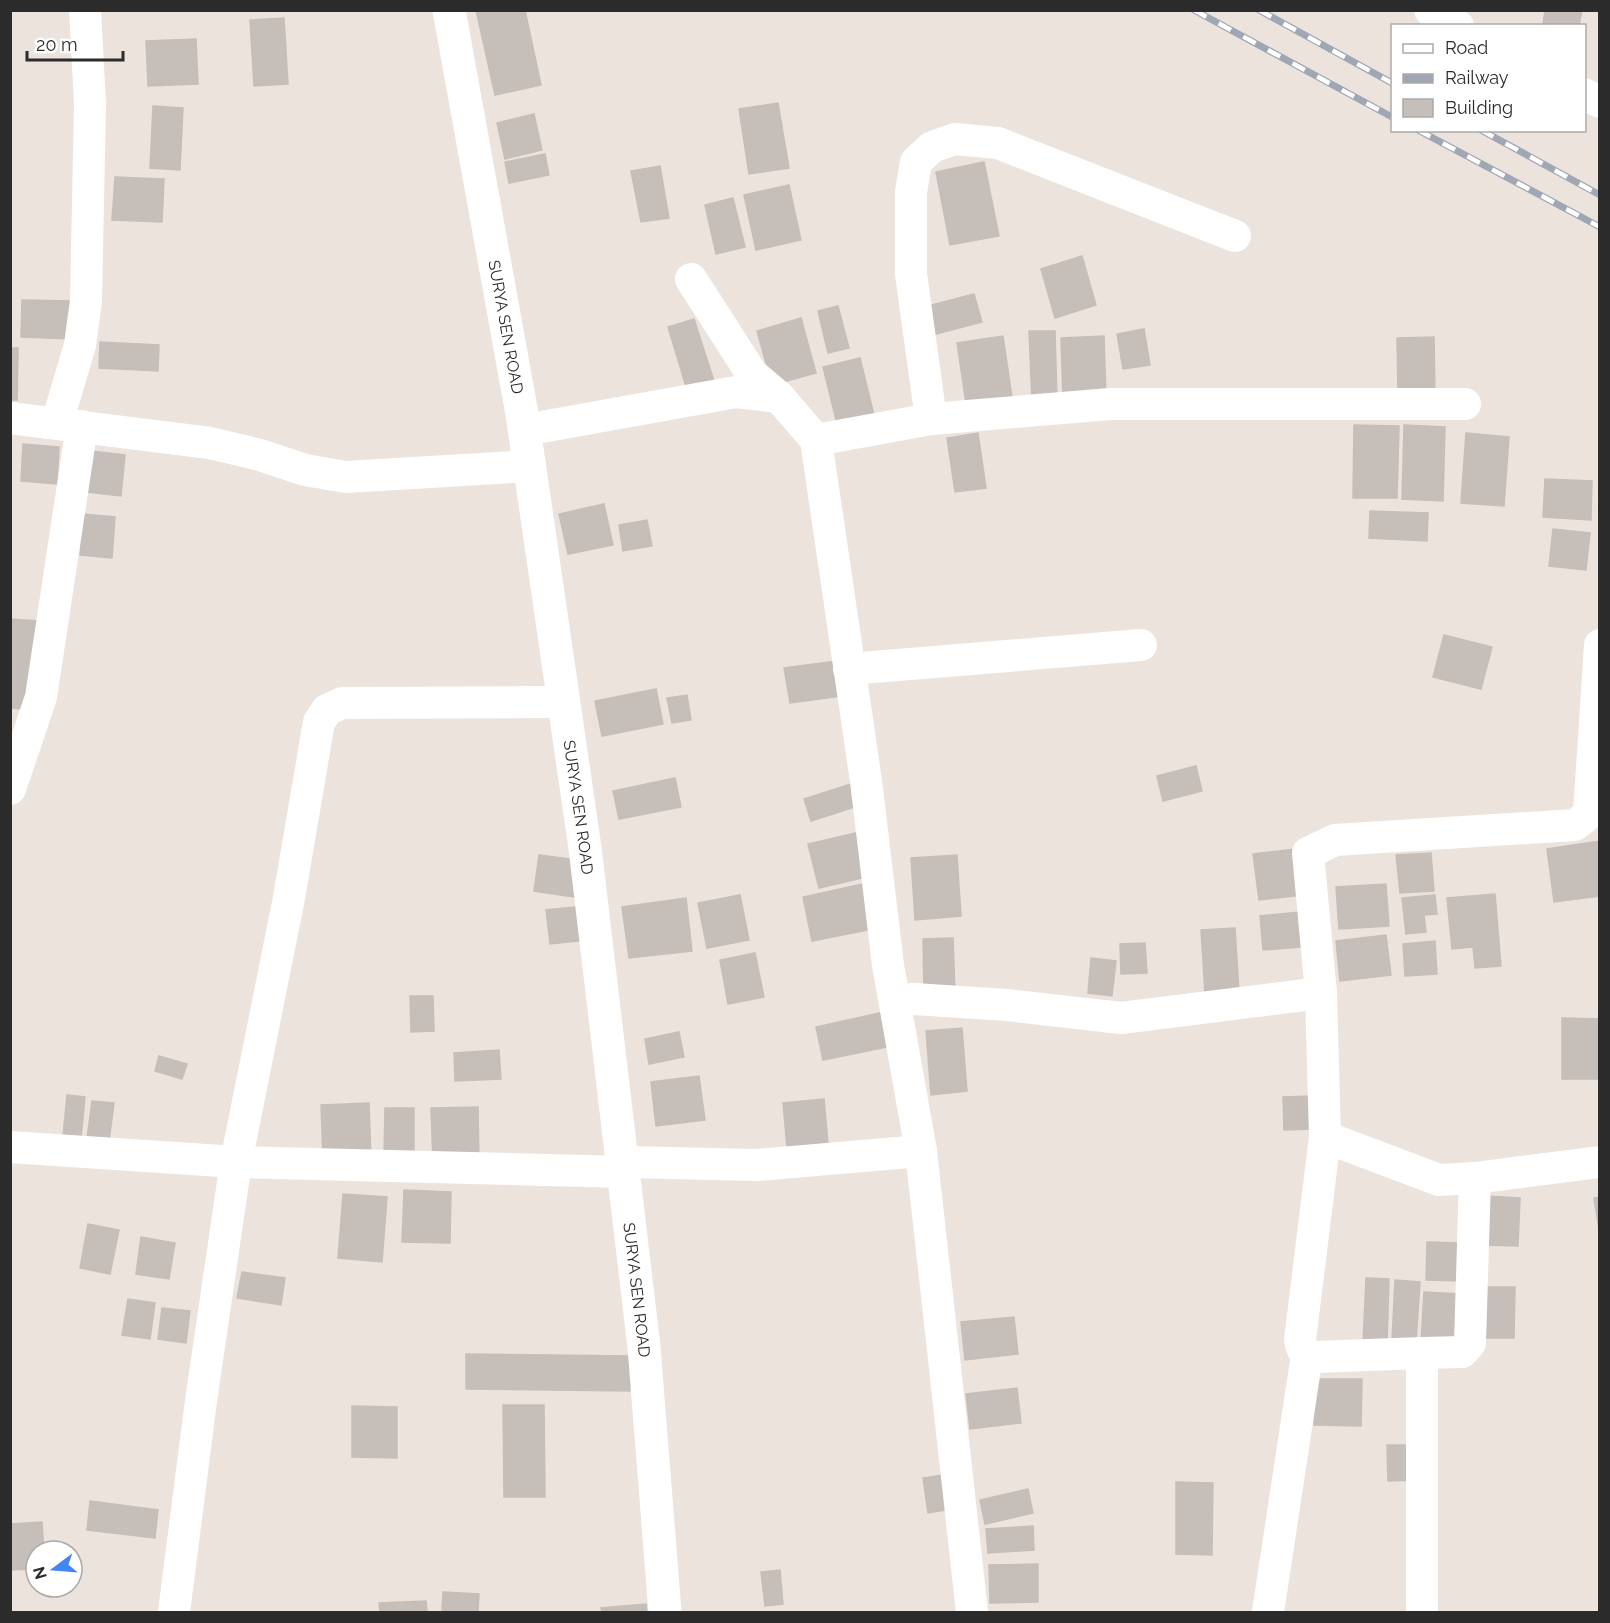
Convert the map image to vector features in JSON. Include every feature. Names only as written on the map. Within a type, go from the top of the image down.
[{"type":"street","points":[[10,789],[42,697],[69,424],[86,301],[90,104],[85,10]]},
{"type":"street","name":"SURYA SEN ROAD","points":[[449,10],[525,430],[564,702],[624,1167],[644,1347],[665,1612]]},
{"type":"street","points":[[1430,10],[1454,24]]},
{"type":"street","points":[[931,419],[911,274],[911,192],[916,162],[932,147],[955,139],[998,143],[1235,236]]},
{"type":"street","points":[[691,279],[752,374],[779,397],[816,440],[895,1000],[921,1151],[972,1612]]},
{"type":"street","points":[[525,430],[736,392],[779,397]]},
{"type":"street","points":[[816,440],[931,419],[1110,404],[1465,404]]},
{"type":"street","points":[[10,418],[210,443],[260,455],[305,470],[346,477],[530,466]]},
{"type":"street","points":[[849,669],[1141,645]]},
{"type":"street","points":[[1268,1612],[1307,1355],[1300,1340],[1325,1137],[1321,993],[1308,853],[1335,840],[1575,825],[1589,814],[1599,645]]},
{"type":"street","points":[[174,1612],[201,1401],[236,1162],[289,898],[319,722],[327,710],[342,703],[564,702]]},
{"type":"street","points":[[895,1000],[996,1004],[1121,1018],[1321,993]]},
{"type":"street","points":[[1325,1137],[1438,1180],[1475,1178],[1599,1162]]},
{"type":"street","points":[[10,1147],[236,1162],[624,1167],[757,1165],[921,1151]]},
{"type":"street","points":[[1307,1355],[1462,1352],[1470,1343],[1475,1178]]},
{"type":"street","points":[[1422,1353],[1422,1612]]},
{"type":"building","points":[[476,10],[525,10],[541,85],[495,95]]},
{"type":"building","points":[[1545,10],[1582,10],[1579,24],[1543,24]]},
{"type":"building","points":[[284,18],[288,84],[254,86],[250,20]]},
{"type":"building","points":[[196,39],[198,84],[148,86],[146,41]]},
{"type":"building","points":[[778,103],[789,168],[749,174],[739,109]]},
{"type":"building","points":[[153,106],[183,108],[180,170],[150,168]]},
{"type":"building","points":[[534,114],[542,150],[505,159],[497,123]]},
{"type":"building","points":[[545,154],[549,175],[509,183],[505,162]]},
{"type":"building","points":[[984,162],[999,236],[950,245],[936,172]]},
{"type":"building","points":[[660,166],[669,218],[641,222],[631,171]]},
{"type":"building","points":[[115,177],[164,179],[162,222],[112,220]]},
{"type":"building","points":[[789,185],[801,240],[756,250],[744,195]]},
{"type":"building","points":[[733,198],[745,247],[716,254],[705,205]]},
{"type":"building","points":[[1082,256],[1096,305],[1055,318],[1041,269]]},
{"type":"building","points":[[974,294],[982,322],[936,334],[928,306]]},
{"type":"building","points":[[22,300],[73,301],[72,339],[21,337]]},
{"type":"building","points":[[838,306],[849,348],[828,353],[818,311]]},
{"type":"building","points":[[801,318],[816,373],[772,385],[757,331]]},
{"type":"building","points":[[694,319],[714,381],[687,390],[668,327]]},
{"type":"building","points":[[1144,329],[1150,365],[1123,369],[1117,334]]},
{"type":"building","points":[[1029,331],[1055,331],[1057,401],[1032,402]]},
{"type":"building","points":[[1003,336],[1013,404],[967,410],[957,343]]},
{"type":"building","points":[[1104,336],[1106,397],[1063,399],[1061,338]]},
{"type":"building","points":[[1434,337],[1435,395],[1398,395],[1397,338]]},
{"type":"building","points":[[100,342],[159,345],[158,371],[99,368]]},
{"type":"building","points":[[10,348],[18,348],[17,400],[10,400]]},
{"type":"building","points":[[860,358],[874,415],[837,424],[823,367]]},
{"type":"building","points":[[1354,425],[1399,426],[1397,498],[1353,498]]},
{"type":"building","points":[[1404,425],[1445,427],[1443,501],[1402,499]]},
{"type":"building","points":[[978,433],[986,488],[955,492],[947,438]]},
{"type":"building","points":[[1466,433],[1509,437],[1504,506],[1461,503]]},
{"type":"building","points":[[23,444],[59,447],[57,484],[21,481]]},
{"type":"building","points":[[91,451],[125,455],[121,496],[87,492]]},
{"type":"building","points":[[1545,479],[1592,481],[1591,520],[1543,517]]},
{"type":"building","points":[[604,504],[613,545],[568,554],[559,514]]},
{"type":"building","points":[[1370,511],[1428,513],[1427,541],[1369,538]]},
{"type":"building","points":[[83,514],[115,517],[112,558],[80,555]]},
{"type":"building","points":[[647,520],[652,546],[623,551],[619,525]]},
{"type":"building","points":[[1553,529],[1590,533],[1586,570],[1549,566]]},
{"type":"building","points":[[10,619],[39,621],[33,710],[10,708]]},
{"type":"building","points":[[1444,635],[1492,647],[1481,689],[1433,677]]},
{"type":"building","points":[[844,660],[849,695],[790,703],[784,668]]},
{"type":"building","points":[[656,689],[663,724],[602,736],[595,701]]},
{"type":"building","points":[[687,695],[691,720],[672,723],[667,698]]},
{"type":"building","points":[[1196,766],[1202,791],[1163,801],[1157,776]]},
{"type":"building","points":[[675,778],[681,807],[619,819],[613,791]]},
{"type":"building","points":[[854,783],[861,805],[811,821],[804,799]]},
{"type":"building","points":[[860,832],[871,876],[819,888],[808,844]]},
{"type":"building","points":[[1600,841],[1600,896],[1554,902],[1547,849]]},
{"type":"building","points":[[1304,848],[1310,894],[1259,900],[1253,854]]},
{"type":"building","points":[[1431,853],[1434,891],[1400,893],[1396,855]]},
{"type":"building","points":[[539,855],[585,861],[580,898],[534,891]]},
{"type":"building","points":[[957,855],[961,916],[915,920],[911,858]]},
{"type":"building","points":[[863,884],[873,929],[812,941],[803,897]]},
{"type":"building","points":[[1386,884],[1389,926],[1339,929],[1336,887]]},
{"type":"building","points":[[1495,894],[1501,966],[1475,968],[1473,947],[1452,949],[1447,898]]},
{"type":"building","points":[[740,895],[749,940],[707,948],[698,903]]},
{"type":"building","points":[[1435,895],[1437,914],[1424,915],[1426,932],[1406,934],[1402,898]]},
{"type":"building","points":[[686,898],[692,951],[629,958],[622,907]]},
{"type":"building","points":[[584,906],[587,940],[550,944],[546,910]]},
{"type":"building","points":[[1309,911],[1313,946],[1263,950],[1260,916]]},
{"type":"building","points":[[1235,928],[1239,992],[1205,994],[1201,930]]},
{"type":"building","points":[[1386,935],[1391,975],[1340,981],[1336,941]]},
{"type":"building","points":[[953,938],[955,993],[924,993],[923,939]]},
{"type":"building","points":[[1435,941],[1437,974],[1405,976],[1403,944]]},
{"type":"building","points":[[1145,943],[1147,973],[1121,974],[1120,944]]},
{"type":"building","points":[[755,953],[764,997],[728,1004],[720,960]]},
{"type":"building","points":[[1091,958],[1116,961],[1112,996],[1088,993]]},
{"type":"building","points":[[410,996],[433,996],[434,1031],[411,1032]]},
{"type":"building","points":[[884,1012],[892,1046],[823,1060],[816,1027]]},
{"type":"building","points":[[1562,1018],[1600,1019],[1600,1079],[1562,1079]]},
{"type":"building","points":[[962,1028],[967,1091],[931,1095],[926,1031]]},
{"type":"building","points":[[679,1032],[684,1057],[649,1064],[645,1039]]},
{"type":"building","points":[[499,1050],[501,1079],[455,1081],[454,1053]]},
{"type":"building","points":[[159,1056],[187,1064],[182,1079],[155,1071]]},
{"type":"building","points":[[699,1076],[705,1120],[656,1126],[651,1082]]},
{"type":"building","points":[[67,1095],[85,1097],[81,1138],[63,1136]]},
{"type":"building","points":[[1312,1096],[1313,1129],[1284,1130],[1283,1097]]},
{"type":"building","points":[[824,1099],[829,1155],[788,1158],[783,1103]]},
{"type":"building","points":[[92,1101],[114,1103],[108,1149],[86,1146]]},
{"type":"building","points":[[369,1103],[371,1159],[323,1161],[321,1105]]},
{"type":"building","points":[[478,1107],[479,1161],[433,1162],[431,1108]]},
{"type":"building","points":[[385,1108],[414,1108],[414,1159],[384,1158]]},
{"type":"building","points":[[404,1190],[451,1192],[450,1243],[402,1242]]},
{"type":"building","points":[[343,1194],[387,1197],[382,1262],[338,1258]]},
{"type":"building","points":[[1485,1196],[1520,1198],[1518,1246],[1483,1245]]},
{"type":"building","points":[[1600,1197],[1600,1236],[1594,1198]]},
{"type":"building","points":[[88,1224],[119,1230],[110,1274],[80,1268]]},
{"type":"building","points":[[141,1237],[175,1243],[169,1279],[136,1274]]},
{"type":"building","points":[[1427,1242],[1460,1243],[1459,1281],[1426,1280]]},
{"type":"building","points":[[242,1272],[285,1278],[281,1305],[237,1298]]},
{"type":"building","points":[[1366,1278],[1389,1279],[1387,1344],[1363,1343]]},
{"type":"building","points":[[1395,1280],[1420,1282],[1416,1342],[1392,1341]]},
{"type":"building","points":[[1482,1287],[1515,1287],[1514,1338],[1482,1338]]},
{"type":"building","points":[[1424,1292],[1460,1294],[1458,1346],[1421,1344]]},
{"type":"building","points":[[128,1299],[155,1303],[150,1339],[122,1335]]},
{"type":"building","points":[[162,1308],[190,1311],[186,1343],[158,1339]]},
{"type":"building","points":[[1014,1317],[1018,1354],[965,1360],[961,1322]]},
{"type":"building","points":[[466,1354],[631,1356],[630,1391],[466,1389]]},
{"type":"building","points":[[1315,1379],[1362,1379],[1361,1426],[1314,1425]]},
{"type":"building","points":[[1017,1388],[1021,1423],[970,1429],[966,1394]]},
{"type":"building","points":[[503,1405],[544,1405],[545,1497],[504,1497]]},
{"type":"building","points":[[352,1406],[397,1407],[397,1458],[352,1457]]},
{"type":"building","points":[[1387,1445],[1415,1445],[1416,1480],[1388,1481]]},
{"type":"building","points":[[948,1474],[953,1509],[928,1513],[923,1478]]},
{"type":"building","points":[[1176,1482],[1213,1483],[1212,1555],[1176,1554]]},
{"type":"building","points":[[1028,1489],[1033,1513],[985,1524],[980,1500]]},
{"type":"building","points":[[90,1501],[158,1510],[155,1538],[87,1530]]},
{"type":"building","points":[[42,1522],[43,1539],[24,1539],[24,1569],[10,1570],[10,1524]]},
{"type":"building","points":[[1033,1526],[1034,1550],[988,1553],[986,1529]]},
{"type":"building","points":[[1038,1564],[1038,1602],[990,1603],[989,1565]]},
{"type":"building","points":[[780,1570],[783,1604],[765,1606],[761,1572]]},
{"type":"building","points":[[443,1592],[479,1594],[478,1612],[442,1612]]},
{"type":"building","points":[[426,1601],[427,1612],[380,1612],[379,1603]]},
{"type":"building","points":[[646,1604],[647,1612],[602,1612],[601,1608]]},
{"type":"railway","points":[[1194,10],[1391,116]]},
{"type":"railway","points":[[1259,10],[1391,82]]},
{"type":"railway","points":[[1422,132],[1600,227]]},
{"type":"railway","points":[[1485,132],[1600,195]]}]
